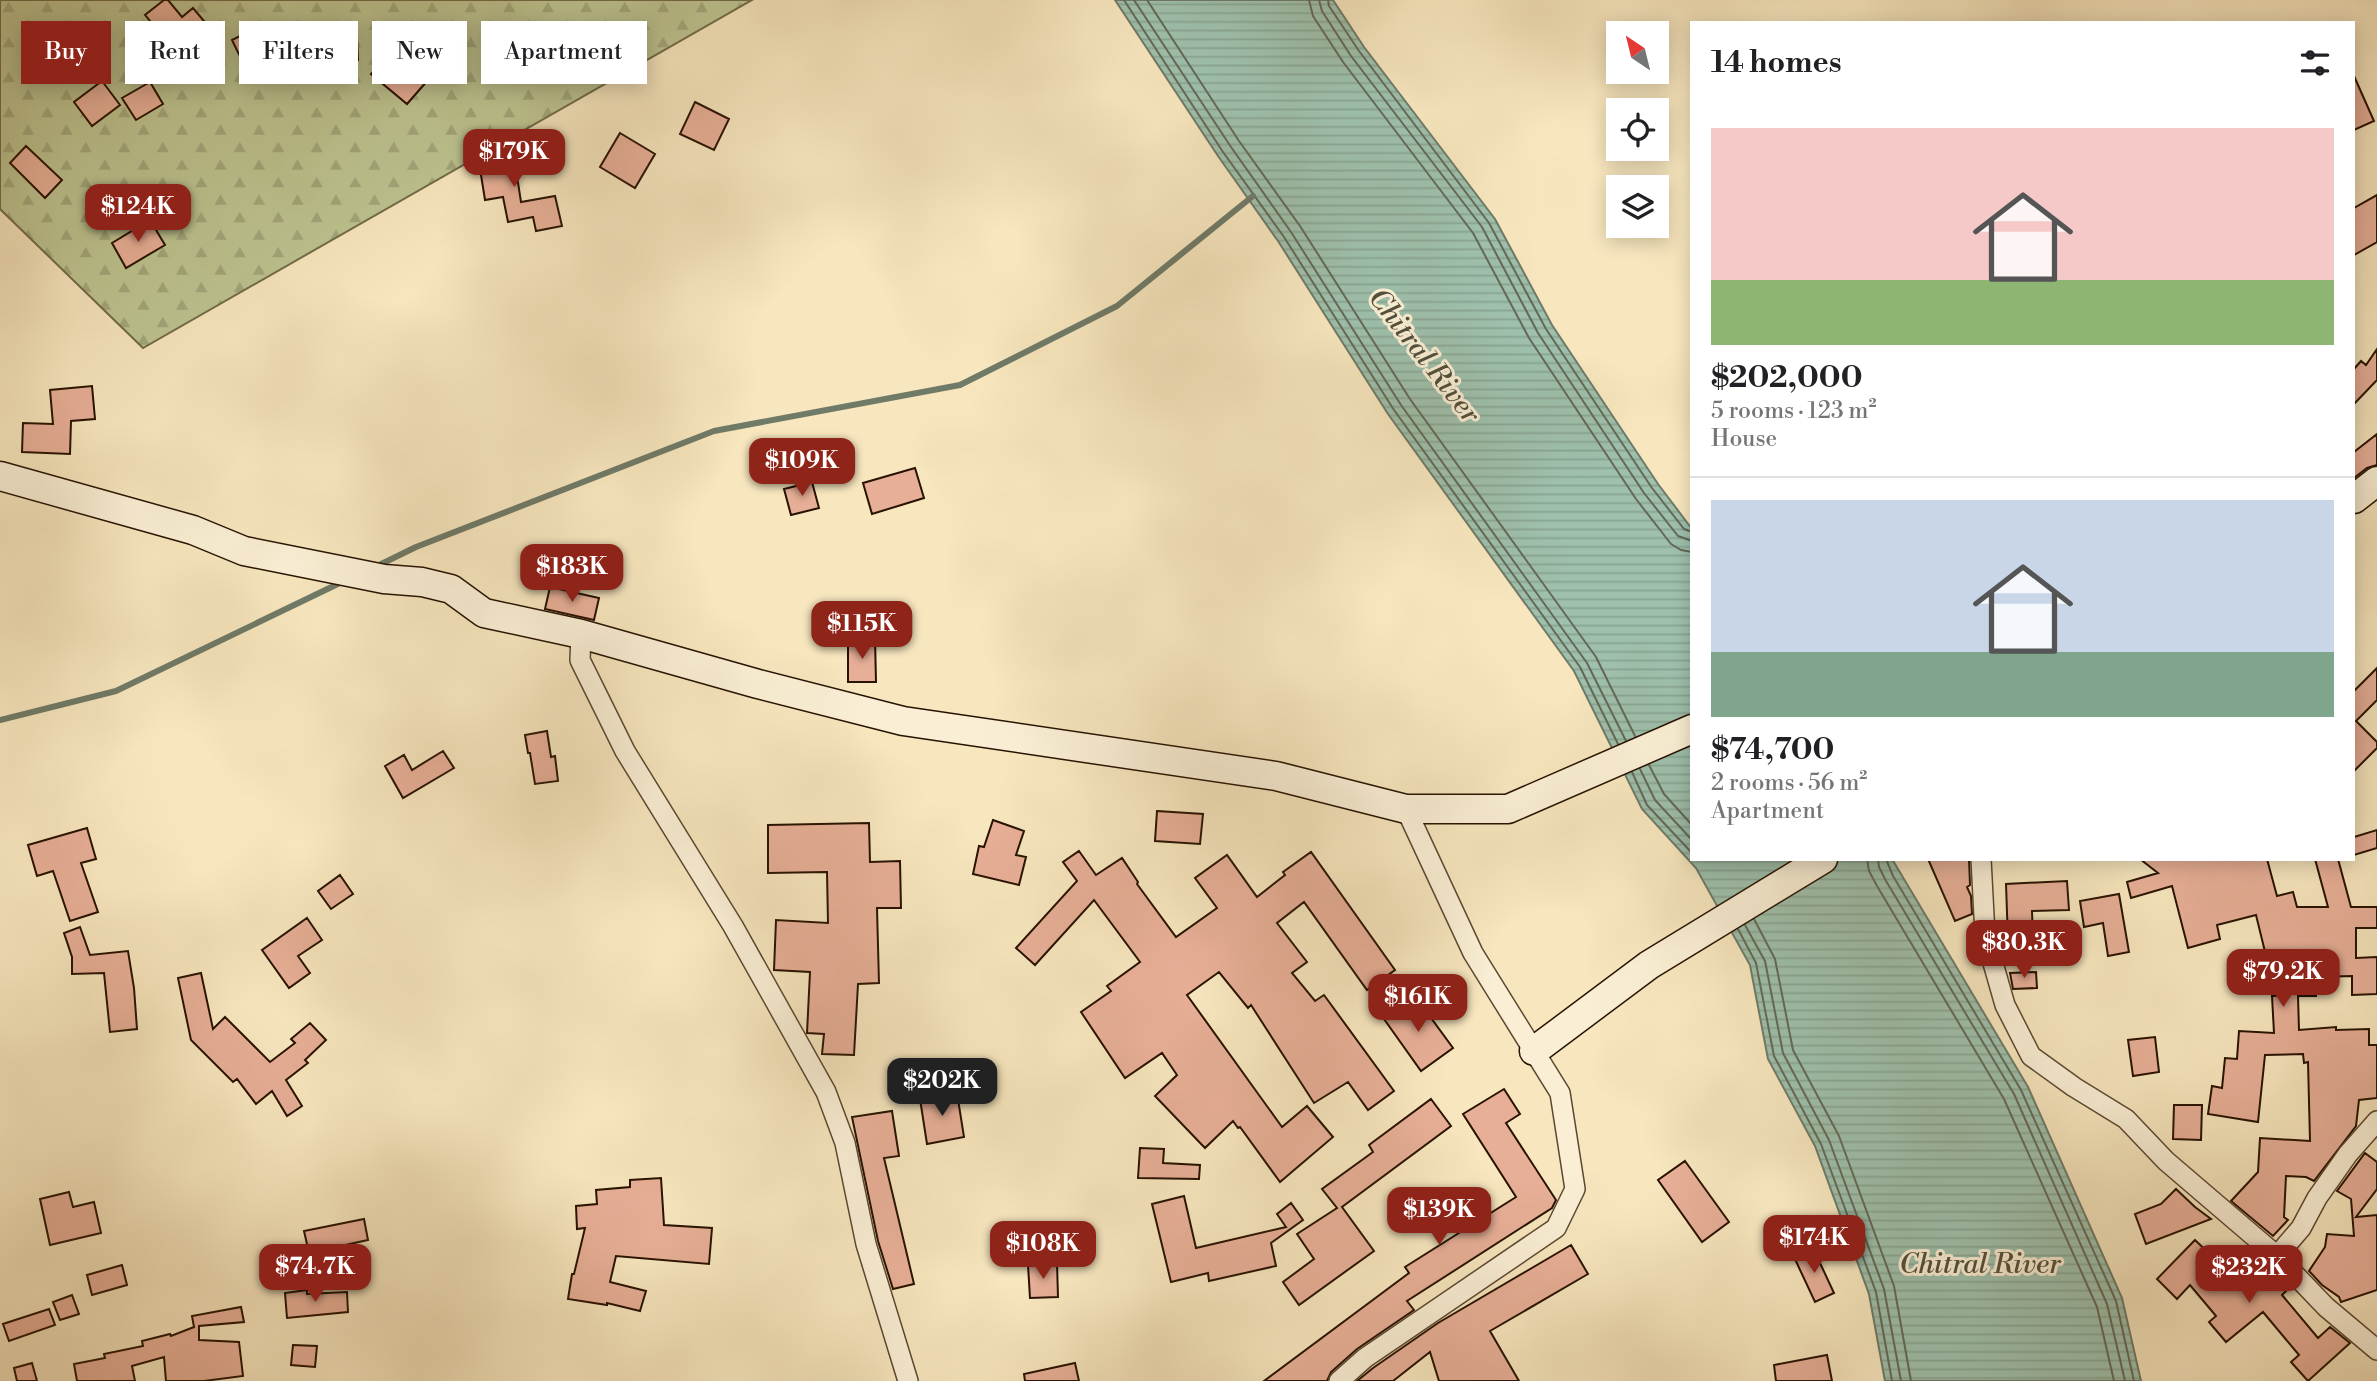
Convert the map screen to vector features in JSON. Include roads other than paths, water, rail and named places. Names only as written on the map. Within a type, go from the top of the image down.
[{"type":"street","points":[[0,476],[193,530],[244,551],[384,579],[422,582],[451,589],[484,612],[581,634],[758,684],[903,721],[1276,776],[1406,809],[1508,809],[1690,730]]},
{"type":"street","points":[[2355,498],[2377,481]]},
{"type":"street","points":[[581,634],[580,660],[625,751],[733,926],[826,1092],[845,1143],[866,1244],[908,1381]]},
{"type":"street","points":[[1339,1381],[1365,1358],[1556,1228],[1575,1189],[1560,1093],[1473,953],[1406,809]]},
{"type":"street","points":[[1534,1051],[1649,965],[1820,861]]},
{"type":"street","points":[[1981,861],[1985,935],[2006,1005],[2031,1056],[2126,1119],[2166,1160],[2277,1256],[2326,1307],[2377,1350]]},
{"type":"street","points":[[2277,1256],[2301,1228],[2317,1198],[2348,1154],[2377,1121]]},
{"type":"water","name":"Chitral River","points":[[1115,0],[1333,0],[1364,47],[1495,219],[1552,325],[1658,484],[1690,526],[1690,861],[1893,861],[2028,1087],[2122,1298],[2141,1381],[1885,1381],[1869,1294],[1815,1146],[1768,1059],[1750,965],[1696,868],[1642,809],[1574,671],[1388,414],[1278,241]]},
{"type":"waterway","points":[[373,568],[416,547],[714,431],[960,385],[1117,306],[1253,196]]},
{"type":"waterway","points":[[0,720],[116,691],[344,581]]}]
